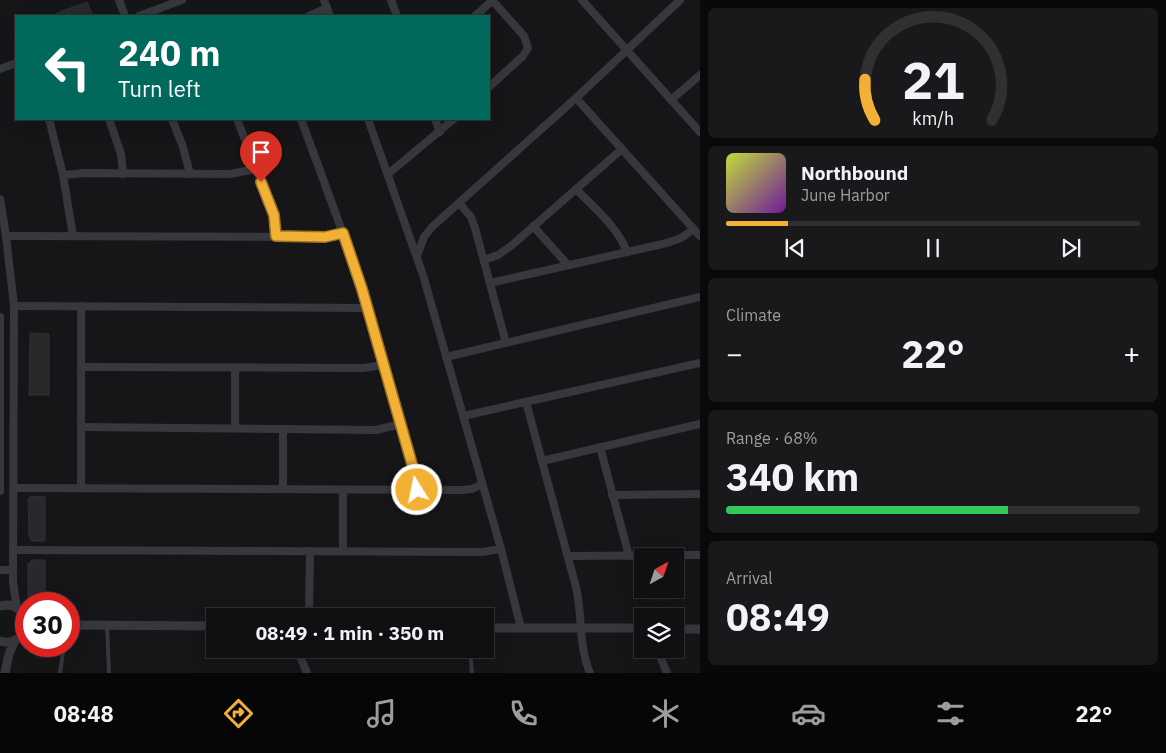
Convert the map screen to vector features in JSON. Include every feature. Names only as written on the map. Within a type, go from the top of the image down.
[{"type":"street","points":[[119,0],[125,15]]},
{"type":"street","points":[[142,15],[182,0]]},
{"type":"street","points":[[314,15],[329,12],[324,0]]},
{"type":"street","points":[[476,15],[492,0],[524,36],[528,48],[524,56],[490,86]]},
{"type":"street","points":[[582,0],[700,132]]},
{"type":"street","points":[[417,256],[421,243],[428,232],[627,51],[679,0]]},
{"type":"street","points":[[395,2],[397,15]]},
{"type":"street","points":[[0,69],[15,62]]},
{"type":"street","points":[[671,100],[700,75]]},
{"type":"street","points":[[490,283],[627,252],[697,232],[576,98]]},
{"type":"street","points":[[49,120],[63,175],[73,236]]},
{"type":"street","points":[[109,120],[121,154],[123,174]]},
{"type":"street","points":[[172,120],[184,147],[190,174]]},
{"type":"street","points":[[237,120],[274,215],[276,236]]},
{"type":"street","points":[[301,120],[368,308],[414,471],[417,490]]},
{"type":"street","points":[[368,120],[417,256],[501,549],[521,628]]},
{"type":"street","points":[[435,120],[440,132]]},
{"type":"street","points":[[388,174],[453,120]]},
{"type":"street","points":[[484,260],[505,251],[622,149]]},
{"type":"street","points":[[63,175],[86,173],[230,174],[256,169]]},
{"type":"street","points":[[576,189],[615,231],[622,240],[627,252]]},
{"type":"street","points":[[0,199],[14,306],[13,591],[15,596]]},
{"type":"street","points":[[459,203],[474,222],[506,343]]},
{"type":"street","points":[[533,226],[568,265]]},
{"type":"street","points":[[6,236],[325,237],[343,233]]},
{"type":"street","points":[[446,357],[700,297]]},
{"type":"street","points":[[14,306],[368,308]]},
{"type":"street","points":[[80,306],[81,488]]},
{"type":"street","points":[[0,317],[0,490]]},
{"type":"street","points":[[463,416],[700,363]]},
{"type":"street","points":[[80,367],[363,368],[384,365]]},
{"type":"street","points":[[234,428],[235,368]]},
{"type":"street","points":[[526,402],[578,597],[581,644],[590,673]]},
{"type":"street","points":[[81,427],[376,430],[401,424]]},
{"type":"street","points":[[542,461],[700,424]]},
{"type":"street","points":[[283,429],[284,489]]},
{"type":"street","points":[[600,447],[629,556]]},
{"type":"street","points":[[14,488],[467,490],[482,484]]},
{"type":"street","points":[[343,490],[343,551]]},
{"type":"street","points":[[612,495],[700,494]]},
{"type":"street","points":[[13,550],[482,552],[501,549]]},
{"type":"street","points":[[309,608],[310,551]]},
{"type":"street","points":[[568,556],[700,555]]},
{"type":"street","points":[[0,570],[13,570]]},
{"type":"street","points":[[0,606],[9,605],[15,608]]},
{"type":"street","points":[[80,625],[206,626]]},
{"type":"street","points":[[494,628],[634,628]]},
{"type":"street","points":[[684,628],[700,629]]},
{"type":"street","points":[[0,641],[8,642],[15,639]]},
{"type":"street","points":[[5,673],[9,654],[15,645]]},
{"type":"street","points":[[301,658],[307,673]]},
{"type":"street","points":[[661,658],[668,673]]},
{"type":"lane","points":[[108,626],[109,673]]},
{"type":"lane","points":[[60,673],[62,657]]},
{"type":"lane","points":[[471,658],[472,673]]},
{"type":"building","points":[[87,2],[93,15],[54,15]]},
{"type":"building","points":[[30,333],[49,334],[49,395],[29,395]]},
{"type":"building","points":[[31,496],[45,497],[45,541],[32,541],[29,537],[28,499]]},
{"type":"building","points":[[32,560],[45,560],[45,592],[28,592],[28,564]]},
{"type":"route","points":[[261,182],[274,215],[276,236],[325,237],[343,233],[368,308],[416,477],[417,490]]}]
